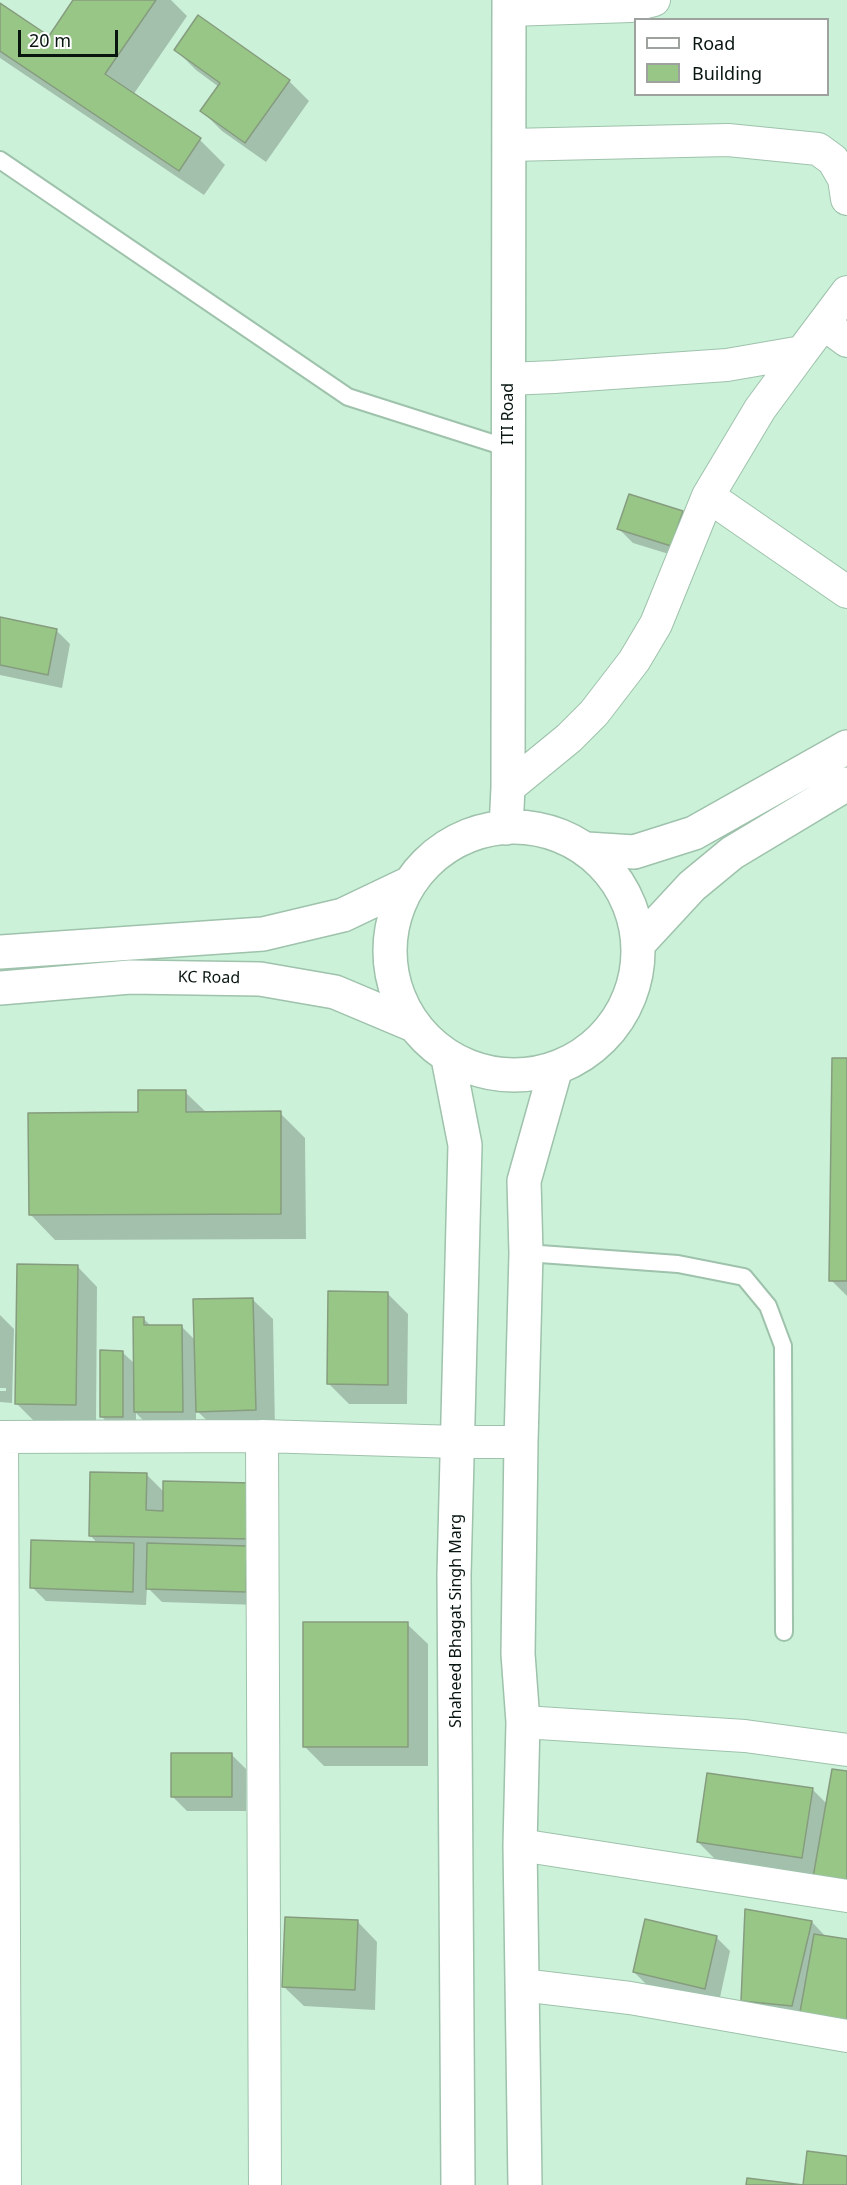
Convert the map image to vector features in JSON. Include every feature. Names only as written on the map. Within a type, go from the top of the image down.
[{"type":"street","points":[[509,5],[631,6],[654,0]]},
{"type":"street","name":"ITI Road","points":[[506,828],[508,788],[509,5]]},
{"type":"street","points":[[508,146],[728,140],[818,149],[833,160],[844,179],[847,199]]},
{"type":"street","points":[[508,379],[727,365],[802,352],[836,332],[847,292]]},
{"type":"street","points":[[508,788],[569,738],[594,713],[634,662],[656,624],[708,496],[760,409],[802,352]]},
{"type":"street","points":[[708,496],[847,592]]},
{"type":"street","points":[[587,849],[634,852],[694,833],[847,747]]},
{"type":"street","points":[[641,940],[692,886],[732,853],[847,784]]},
{"type":"street","points":[[524,826],[578,843],[587,849],[606,865],[631,903],[641,940],[636,988],[599,1045],[555,1071],[499,1076],[448,1058],[439,1052],[411,1024],[399,1002],[390,975],[393,918],[408,884],[428,860],[482,830],[506,828],[524,826]]},
{"type":"street","points":[[0,952],[263,934],[343,915],[408,884]]},
{"type":"street","name":"KC Road","points":[[0,988],[130,977],[260,979],[335,992],[411,1024]]},
{"type":"street","name":"Shaheed Bhagat Singh Marg","points":[[448,1058],[465,1145],[454,1575],[458,2185]]},
{"type":"street","points":[[525,2185],[520,1845],[523,1722],[518,1654],[520,1442],[526,1253],[524,1181],[555,1071]]},
{"type":"street","points":[[262,1436],[265,2185]]},
{"type":"street","points":[[5,2185],[1,1437],[262,1436],[520,1442]]},
{"type":"street","points":[[523,1722],[745,1737],[847,1750]]},
{"type":"street","points":[[520,1845],[847,1896]]},
{"type":"street","points":[[522,1984],[630,1998],[847,2036]]},
{"type":"lane","points":[[0,160],[348,397],[507,448]]},
{"type":"lane","points":[[526,1253],[678,1264],[744,1277],[768,1306],[783,1346],[784,1632]]},
{"type":"building","points":[[73,0],[156,0],[105,74],[201,138],[179,171],[0,51],[0,3],[49,36]]},
{"type":"building","points":[[198,15],[290,80],[245,143],[200,111],[220,83],[174,50]]},
{"type":"building","points":[[629,494],[683,511],[671,546],[617,529]]},
{"type":"building","points":[[0,617],[57,629],[48,675],[0,665]]},
{"type":"building","points":[[832,1058],[847,1058],[847,1281],[829,1281]]},
{"type":"building","points":[[138,1090],[186,1090],[186,1112],[281,1111],[281,1214],[29,1215],[28,1113],[138,1112]]},
{"type":"building","points":[[17,1264],[78,1265],[76,1405],[15,1404]]},
{"type":"building","points":[[328,1291],[388,1292],[388,1385],[327,1384]]},
{"type":"building","points":[[253,1298],[256,1410],[196,1412],[193,1299]]},
{"type":"building","points":[[133,1317],[144,1317],[144,1325],[182,1325],[183,1412],[134,1412]]},
{"type":"building","points":[[100,1350],[123,1351],[123,1417],[100,1417]]},
{"type":"building","points":[[90,1472],[147,1473],[146,1510],[163,1511],[163,1481],[252,1483],[251,1539],[89,1536]]},
{"type":"building","points":[[31,1540],[134,1543],[133,1592],[30,1588]]},
{"type":"building","points":[[147,1543],[247,1546],[246,1592],[146,1589]]},
{"type":"building","points":[[303,1622],[408,1622],[408,1747],[303,1747]]},
{"type":"building","points":[[171,1753],[232,1753],[232,1797],[171,1797]]},
{"type":"building","points":[[832,1769],[847,1771],[847,1880],[836,1878],[834,1886],[812,1883]]},
{"type":"building","points":[[707,1773],[813,1788],[802,1858],[697,1842]]},
{"type":"building","points":[[745,1909],[812,1921],[792,2006],[741,2001]]},
{"type":"building","points":[[285,1917],[358,1920],[355,1990],[282,1987]]},
{"type":"building","points":[[645,1919],[717,1936],[705,1989],[633,1972]]},
{"type":"building","points":[[814,1934],[847,1939],[847,2020],[800,2012]]},
{"type":"building","points":[[807,2151],[847,2156],[847,2185],[803,2185]]},
{"type":"building","points":[[747,2178],[803,2185],[746,2185]]}]
